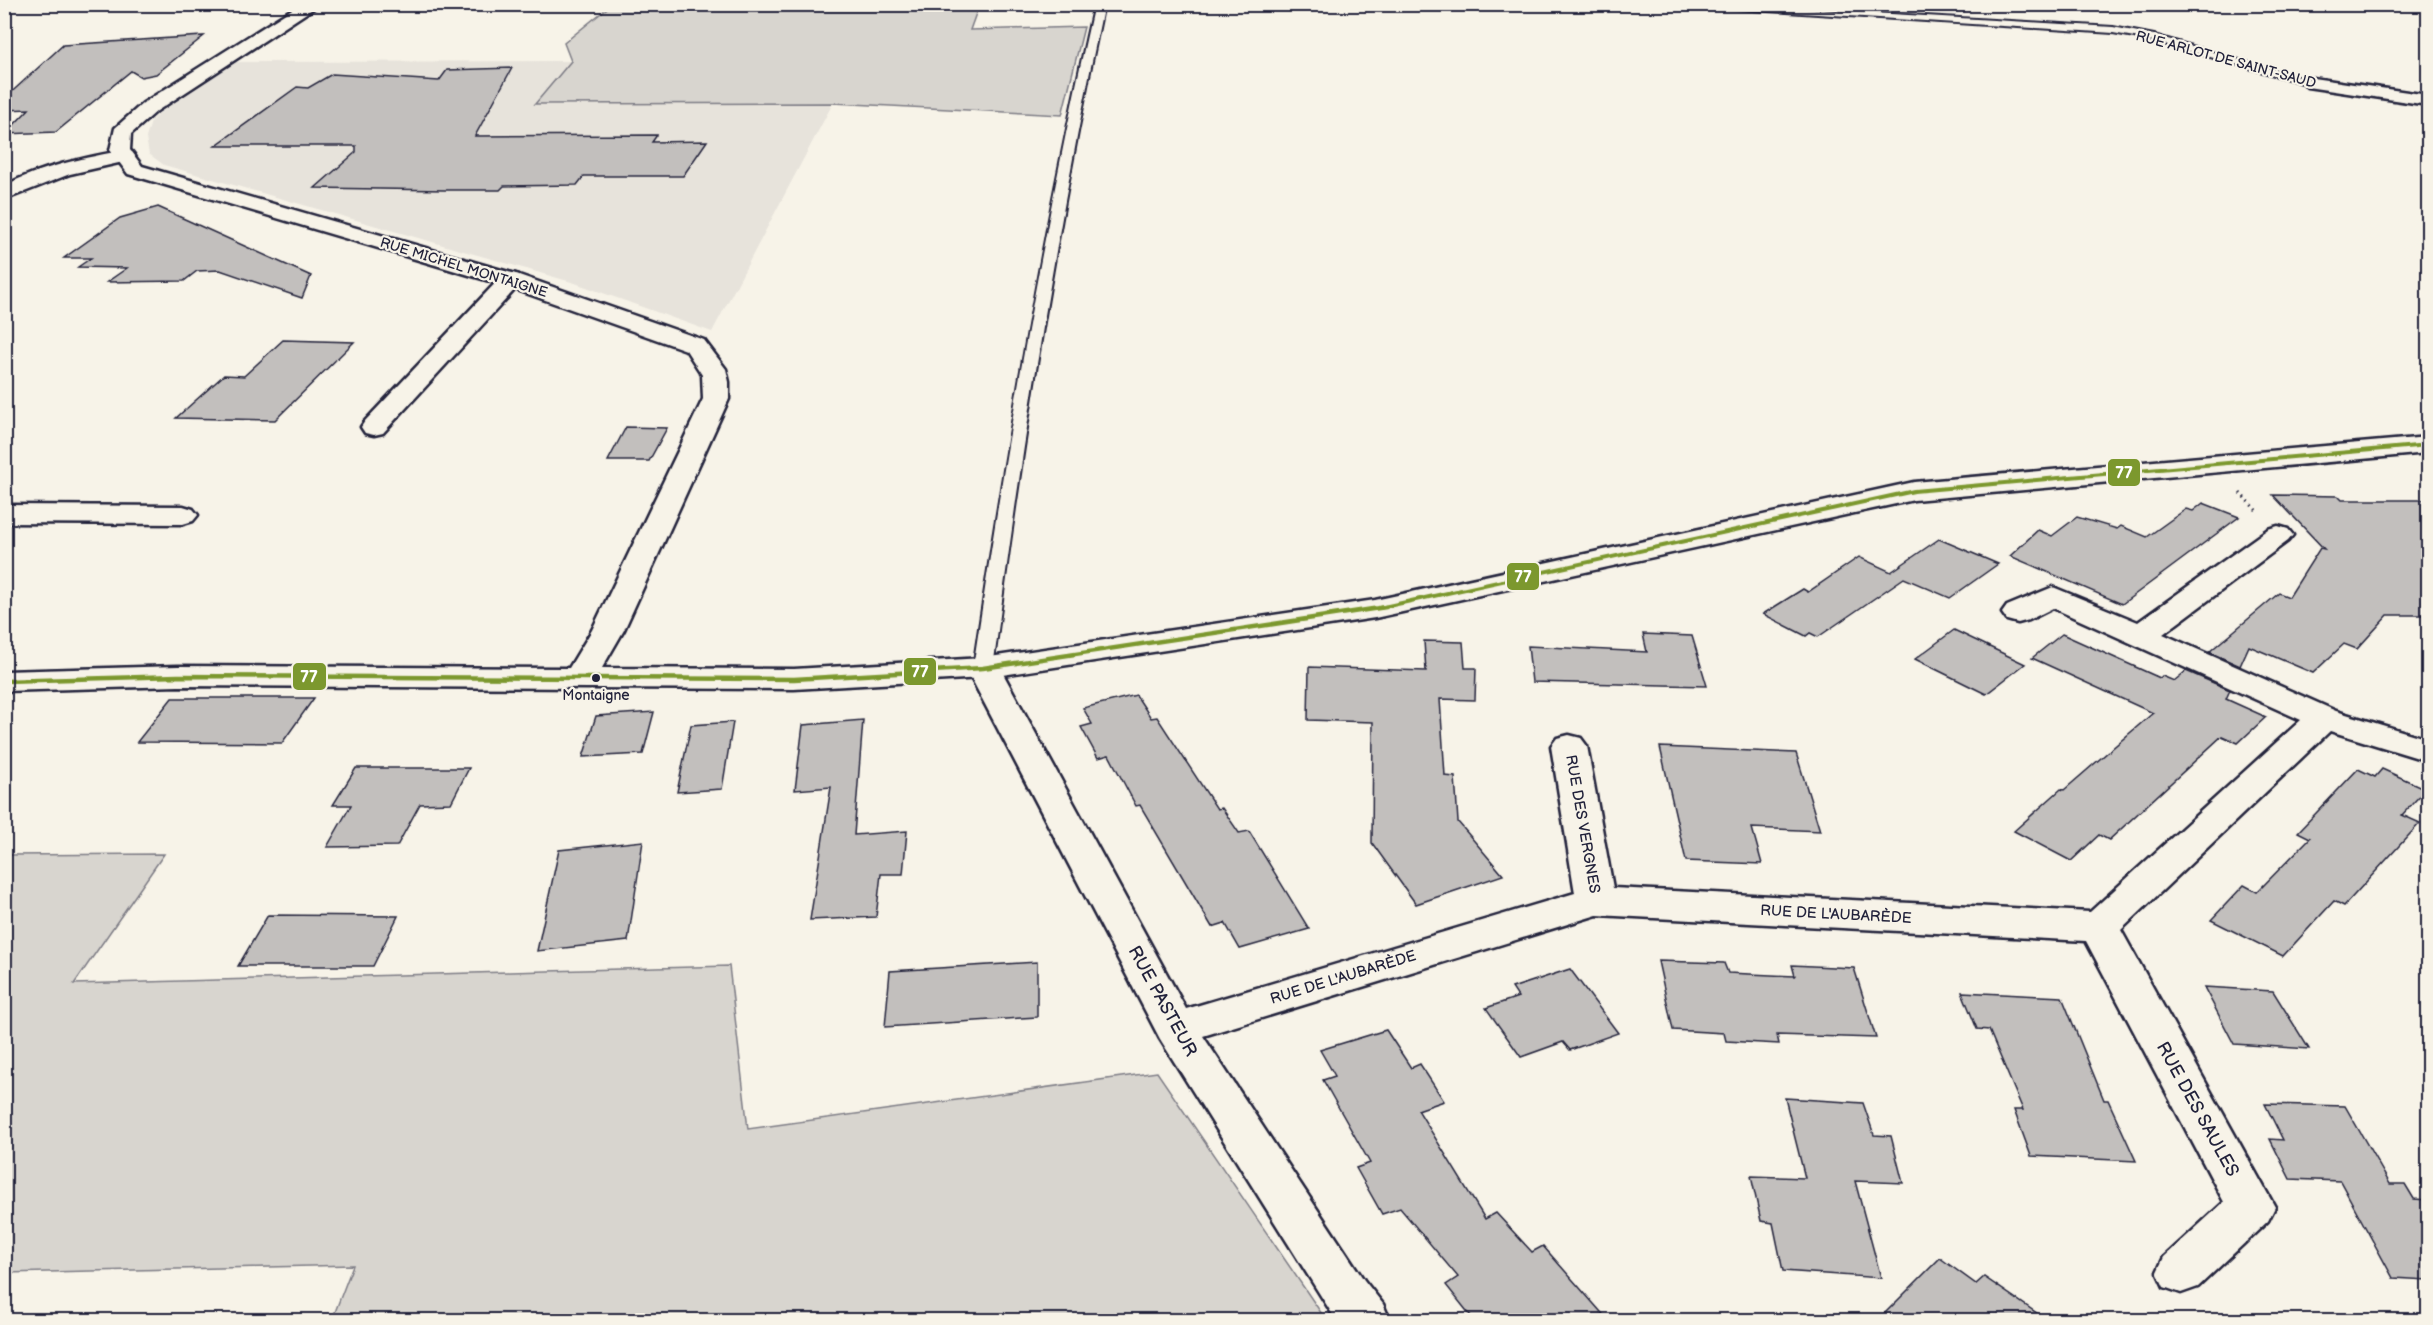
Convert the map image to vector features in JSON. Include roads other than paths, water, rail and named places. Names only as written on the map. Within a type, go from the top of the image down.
[{"type":"street","points":[[4,194],[35,177],[59,169],[125,156],[120,150],[122,132],[150,107],[312,4]]},
{"type":"street","name":"RUE ARLOT DE SAINT-SAUD","points":[[2313,83],[2428,100]]},
{"type":"street","name":"RUE MICHEL MONTAIGNE","points":[[125,156],[135,170],[511,280],[695,345],[718,380],[716,399],[608,630],[580,678]]},
{"type":"street","points":[[374,427],[511,280]]},
{"type":"street","points":[[4,681],[178,676],[794,679],[983,668],[1375,609],[1914,491],[2428,445]]},
{"type":"street","points":[[4,514],[183,515]]},
{"type":"street","points":[[2142,634],[2278,535]]},
{"type":"street","points":[[2018,613],[2053,596],[2142,634],[2324,718],[2428,750]]},
{"type":"street","name":"RUE PASTEUR","points":[[983,668],[1175,1028],[1346,1295],[1365,1320]]},
{"type":"street","points":[[2099,927],[2324,718]]},
{"type":"street","name":"RUE DES VERGNES","points":[[1569,746],[1596,901]]},
{"type":"street","name":"RUE DE L'AUBARÈDE","points":[[1175,1028],[1596,901],[2099,927]]},
{"type":"street","name":"RUE DES SAULES","points":[[2099,927],[2251,1207],[2181,1272]]},
{"type":"lane","points":[[983,668],[1010,471],[1047,254],[1070,133],[1099,4]]},
{"type":"lane","name":"RUE ARLOT DE SAINT-SAUD","points":[[1664,4],[2114,30],[2151,37],[2313,83]]},
{"type":"place","name":"Montaigne","points":[[596,678]]}]
